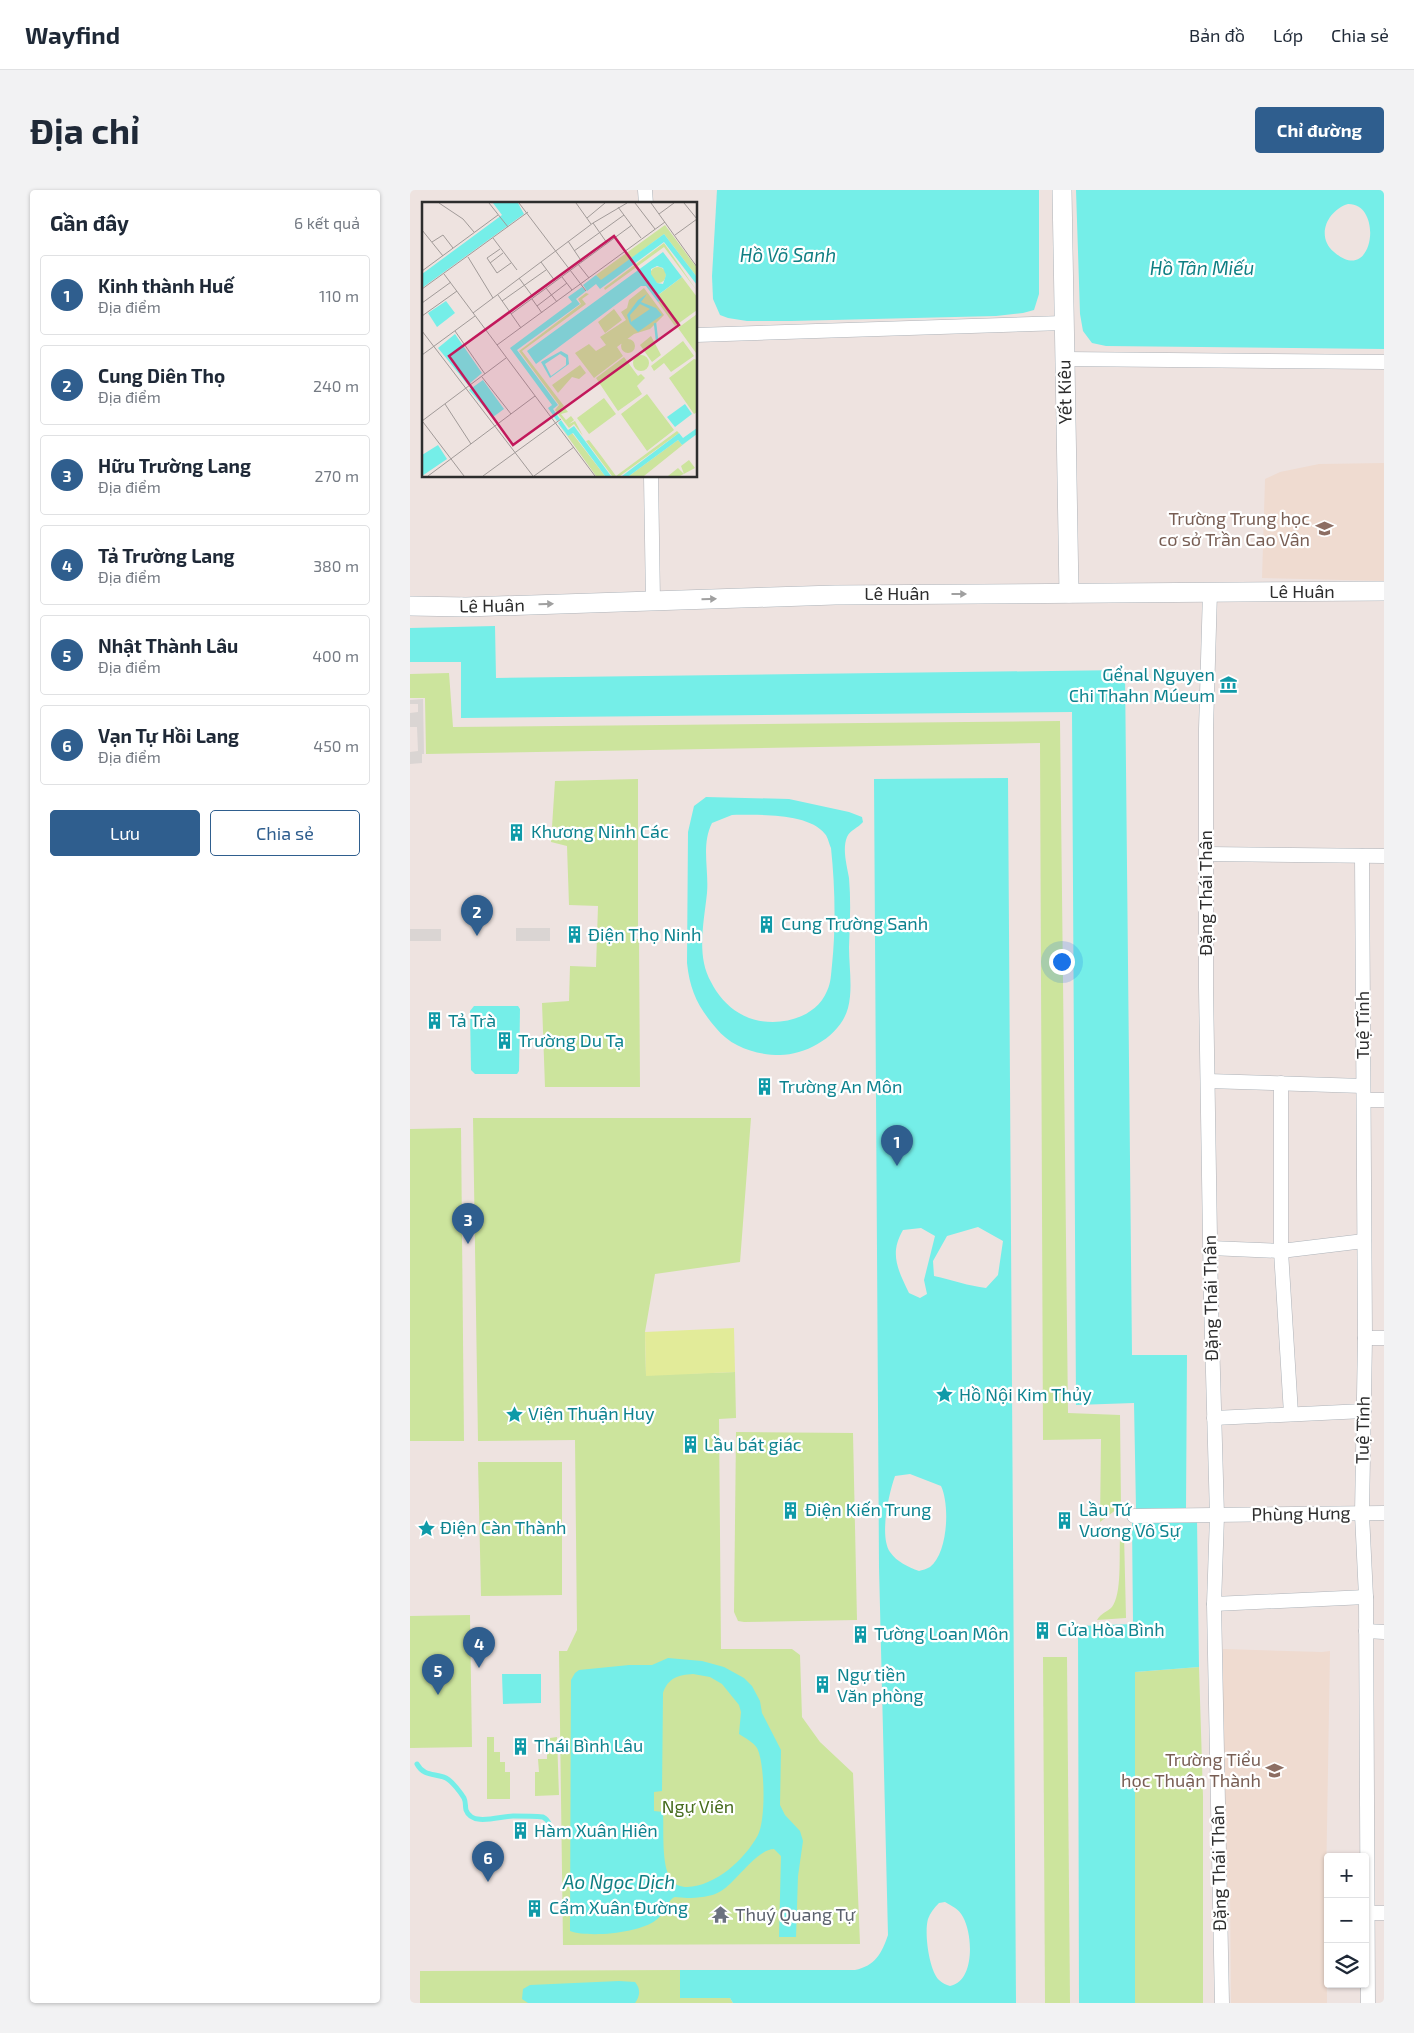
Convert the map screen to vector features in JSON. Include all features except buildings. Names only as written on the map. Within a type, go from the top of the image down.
[{"type":"street","name":"Yết Kiêu","points":[[1062,190],[1068,593]]},
{"type":"street","points":[[698,335],[1064,324]]},
{"type":"street","points":[[1065,359],[1384,362]]},
{"type":"street","points":[[651,478],[653,601]]},
{"type":"street","name":"Lê Huân","points":[[410,606],[466,607],[835,595],[1384,591]]},
{"type":"street","name":"Đặng Thái Thân","points":[[1210,592],[1206,729],[1206,854],[1210,1248],[1218,1516],[1214,1604],[1222,2003]]},
{"type":"street","points":[[1206,854],[1384,856]]},
{"type":"street","name":"Tuệ Tĩnh","points":[[1362,856],[1365,1338],[1362,1514],[1366,1597],[1367,1898]]},
{"type":"street","points":[[1208,1081],[1281,1084],[1363,1093],[1384,1100]]},
{"type":"street","points":[[1281,1084],[1281,1250],[1291,1414]]},
{"type":"street","points":[[1210,1248],[1281,1250],[1364,1241]]},
{"type":"street","points":[[1365,1338],[1384,1338]]},
{"type":"street","points":[[1214,1418],[1364,1411]]},
{"type":"street","name":"Phùng Hưng","points":[[1134,1516],[1384,1513]]},
{"type":"street","points":[[1214,1604],[1366,1597]]},
{"type":"street","points":[[1366,1631],[1384,1632]]},
{"type":"street","points":[[1369,1913],[1384,1913]]},
{"type":"street","name":"Tuệ Tĩnh","points":[[1367,1943],[1368,2003]]},
{"type":"shaded area","name":"Trường Trung học cơ sở Trần Cao Vân","points":[[1384,463],[1384,581],[1262,578],[1265,479],[1280,472],[1319,464]]},
{"type":"shaded area","points":[[423,699],[424,754],[422,754],[422,763],[410,764],[410,752],[418,751],[417,727],[410,727],[410,713],[418,712],[418,704],[410,704],[410,700]]},
{"type":"shaded area","points":[[516,928],[550,928],[550,941],[516,941]]},
{"type":"shaded area","points":[[410,929],[441,929],[441,941],[410,941]]},
{"type":"shaded area","name":"Trường Tiểu học Thuận Thành","points":[[1223,1649],[1330,1651],[1327,1853],[1324,1853],[1324,1988],[1327,1988],[1327,2003],[1231,2003],[1230,1889],[1223,1890]]},
{"type":"green space","points":[[449,673],[453,727],[1060,721],[1068,1413],[1120,1415],[1121,1506],[1100,1522],[1101,1439],[1043,1440],[1040,743],[426,754],[425,698],[410,698],[410,674]]},
{"type":"green space","points":[[638,779],[638,926],[636,927],[635,939],[639,939],[640,1087],[545,1087],[542,1003],[569,1001],[570,966],[596,967],[598,906],[569,905],[567,846],[551,842],[555,781]]},
{"type":"green space","name":"Ngự Viên","points":[[473,1118],[751,1118],[740,1262],[655,1274],[645,1332],[646,1375],[735,1372],[736,1418],[719,1419],[721,1649],[792,1649],[800,1655],[802,1717],[820,1742],[853,1773],[860,1944],[563,1945],[559,1651],[567,1651],[577,1630],[575,1440],[478,1441]]},
{"type":"green space","points":[[461,1128],[464,1441],[410,1441],[410,1129]]},
{"type":"green space","points":[[734,1328],[735,1372],[646,1376],[645,1332]]},
{"type":"green space","points":[[736,1432],[853,1433],[857,1620],[738,1621],[734,1612]]},
{"type":"green space","points":[[478,1462],[562,1462],[562,1595],[481,1596]]},
{"type":"green space","points":[[1124,1534],[1126,1618],[1097,1620],[1112,1607],[1115,1601],[1119,1584],[1120,1539]]},
{"type":"green space","points":[[470,1615],[472,1747],[410,1748],[410,1616]]},
{"type":"green space","points":[[1043,1657],[1067,1657],[1070,2003],[1045,2003]]},
{"type":"green space","points":[[1199,1667],[1203,1796],[1203,2003],[1135,2003],[1135,1672]]},
{"type":"green space","points":[[487,1737],[494,1737],[494,1752],[500,1752],[500,1762],[505,1762],[505,1772],[510,1772],[510,1799],[487,1799]]},
{"type":"green space","points":[[557,1737],[559,1795],[535,1796],[535,1772],[539,1772],[538,1759],[547,1759],[547,1751],[551,1750],[550,1738]]},
{"type":"green space","points":[[680,1970],[680,1998],[730,1998],[733,2003],[420,2003],[420,1971]]},
{"type":"water","name":"Hồ Võ Sanh","points":[[717,190],[1039,190],[1039,294],[1034,310],[996,316],[791,321],[747,321],[720,315],[713,299],[712,276]]},
{"type":"water","name":"Hồ Tân Miếu","points":[[1076,190],[1384,190],[1384,349],[1106,346],[1092,343],[1083,331],[1080,314]],"holes":[[[1348,204],[1359,207],[1367,216],[1370,228],[1370,241],[1366,252],[1358,259],[1348,260],[1328,246],[1325,239],[1326,224],[1341,207]]]},
{"type":"water","points":[[495,626],[496,678],[1125,670],[1132,1355],[1187,1355],[1186,1508],[1136,1509],[1134,1403],[1076,1405],[1072,712],[461,718],[461,662],[410,662],[410,628]]},
{"type":"water","name":"Hồ Nội Kim Thủy","points":[[1008,778],[1016,2003],[733,2003],[730,1998],[680,1998],[680,1970],[855,1970],[868,1965],[877,1958],[888,1935],[879,1567],[874,779]],"holes":[[[978,1227],[1003,1241],[998,1275],[986,1288],[934,1276],[933,1261],[947,1236]],[[921,1228],[935,1236],[924,1280],[927,1294],[920,1298],[909,1293],[901,1277],[897,1262],[896,1247],[903,1230]],[[910,1474],[941,1486],[944,1494],[946,1505],[944,1540],[936,1560],[926,1569],[919,1571],[907,1566],[896,1559],[887,1545],[885,1536],[886,1514],[895,1476]],[[945,1902],[959,1912],[963,1917],[969,1935],[970,1956],[968,1967],[964,1976],[950,1986],[941,1982],[935,1975],[928,1951],[928,1919],[939,1903]]]},
{"type":"water","points":[[706,797],[789,799],[849,812],[862,817],[863,822],[848,835],[845,847],[850,895],[849,947],[851,986],[848,1008],[838,1027],[822,1042],[790,1054],[771,1055],[753,1051],[737,1045],[722,1035],[704,1013],[690,982],[687,963],[688,832],[694,806]],"holes":[[[732,815],[781,816],[807,822],[825,834],[831,848],[834,892],[831,975],[827,991],[821,1002],[801,1017],[775,1022],[762,1021],[739,1013],[726,1003],[716,991],[706,972],[702,939],[707,893],[707,840],[712,823]]]},
{"type":"water","points":[[474,1006],[518,1006],[520,1009],[519,1071],[517,1074],[475,1074],[471,1070],[470,1011]]},
{"type":"water","points":[[1197,1519],[1199,1667],[1135,1672],[1135,2003],[1079,2003],[1078,1626],[1133,1624],[1132,1522]]},
{"type":"water","name":"Ao Ngọc Dịch","points":[[668,1658],[702,1661],[724,1667],[744,1678],[752,1686],[760,1701],[762,1713],[781,1750],[780,1805],[785,1815],[800,1831],[803,1841],[798,1876],[796,1937],[779,1937],[781,1856],[774,1849],[767,1850],[761,1854],[727,1887],[717,1893],[709,1896],[673,1898],[659,1918],[648,1924],[614,1933],[589,1934],[570,1931],[571,1680],[579,1670],[629,1665],[652,1665]],"holes":[[[693,1674],[710,1677],[722,1684],[739,1705],[741,1712],[739,1734],[751,1742],[757,1748],[760,1755],[763,1778],[761,1828],[746,1853],[728,1870],[708,1882],[685,1887],[674,1883],[668,1873],[664,1857],[663,1812],[654,1811],[654,1792],[662,1791],[663,1693],[668,1684],[678,1676]]]},
{"type":"water","points":[[502,1674],[541,1674],[541,1703],[503,1704]]},
{"type":"water","points":[[635,1982],[639,1992],[635,2003],[528,2003],[522,1999],[523,1989],[530,1985]]},
{"type":"waterway","points":[[417,1764],[426,1773],[442,1776],[451,1782],[464,1798],[469,1815],[474,1818],[543,1817],[549,1823],[550,1837]]},
{"type":"place","name":"Trường Trung học cơ sở Trần Cao Vân","points":[[1324,529]]},
{"type":"place","name":"Gểnal Nguyen Chi Thahn Múeum","points":[[1229,685]]},
{"type":"place","name":"Khương Ninh Các","points":[[517,832]]},
{"type":"place","name":"Cung Trường Sanh","points":[[767,924]]},
{"type":"place","name":"Điện Thọ Ninh","points":[[574,935]]},
{"type":"place","name":"Cung Diên Thọ","points":[[477,936]]},
{"type":"place","name":"Tả Trà","points":[[434,1021]]},
{"type":"place","name":"Trường Du Tạ","points":[[504,1041]]},
{"type":"place","name":"Trường An Môn","points":[[765,1087]]},
{"type":"place","name":"Kinh thành Huế","points":[[897,1166]]},
{"type":"place","name":"Hữu Trường Lang","points":[[468,1244]]},
{"type":"place","name":"Hồ Nội Kim Thủy","points":[[945,1395]]},
{"type":"place","name":"Viện Thuận Huy","points":[[514,1414]]},
{"type":"place","name":"Lầu bát giác","points":[[690,1445]]},
{"type":"place","name":"Điện Kiến Trung","points":[[791,1510]]},
{"type":"place","name":"Lầu Tứ Vương Vô Sự","points":[[1065,1520]]},
{"type":"place","name":"Điện Càn Thành","points":[[426,1528]]},
{"type":"place","name":"Cửa Hòa Bình","points":[[1043,1630]]},
{"type":"place","name":"Tường Loan Môn","points":[[860,1634]]},
{"type":"place","name":"Tả Trường Lang","points":[[479,1668]]},
{"type":"place","name":"Ngự tiền Văn phòng","points":[[823,1685]]},
{"type":"place","name":"Nhật Thành Lâu","points":[[438,1695]]},
{"type":"place","name":"Thái Bình Lâu","points":[[520,1746]]},
{"type":"place","name":"Trường Tiểu học Thuận Thành","points":[[1275,1770]]},
{"type":"place","name":"Hàm Xuân Hiên","points":[[520,1831]]},
{"type":"place","name":"Vạn Tự Hồi Lang","points":[[488,1882]]},
{"type":"place","name":"Cẩm Xuân Đường","points":[[535,1908]]},
{"type":"place","name":"Thuý Quang Tự","points":[[721,1915]]}]
